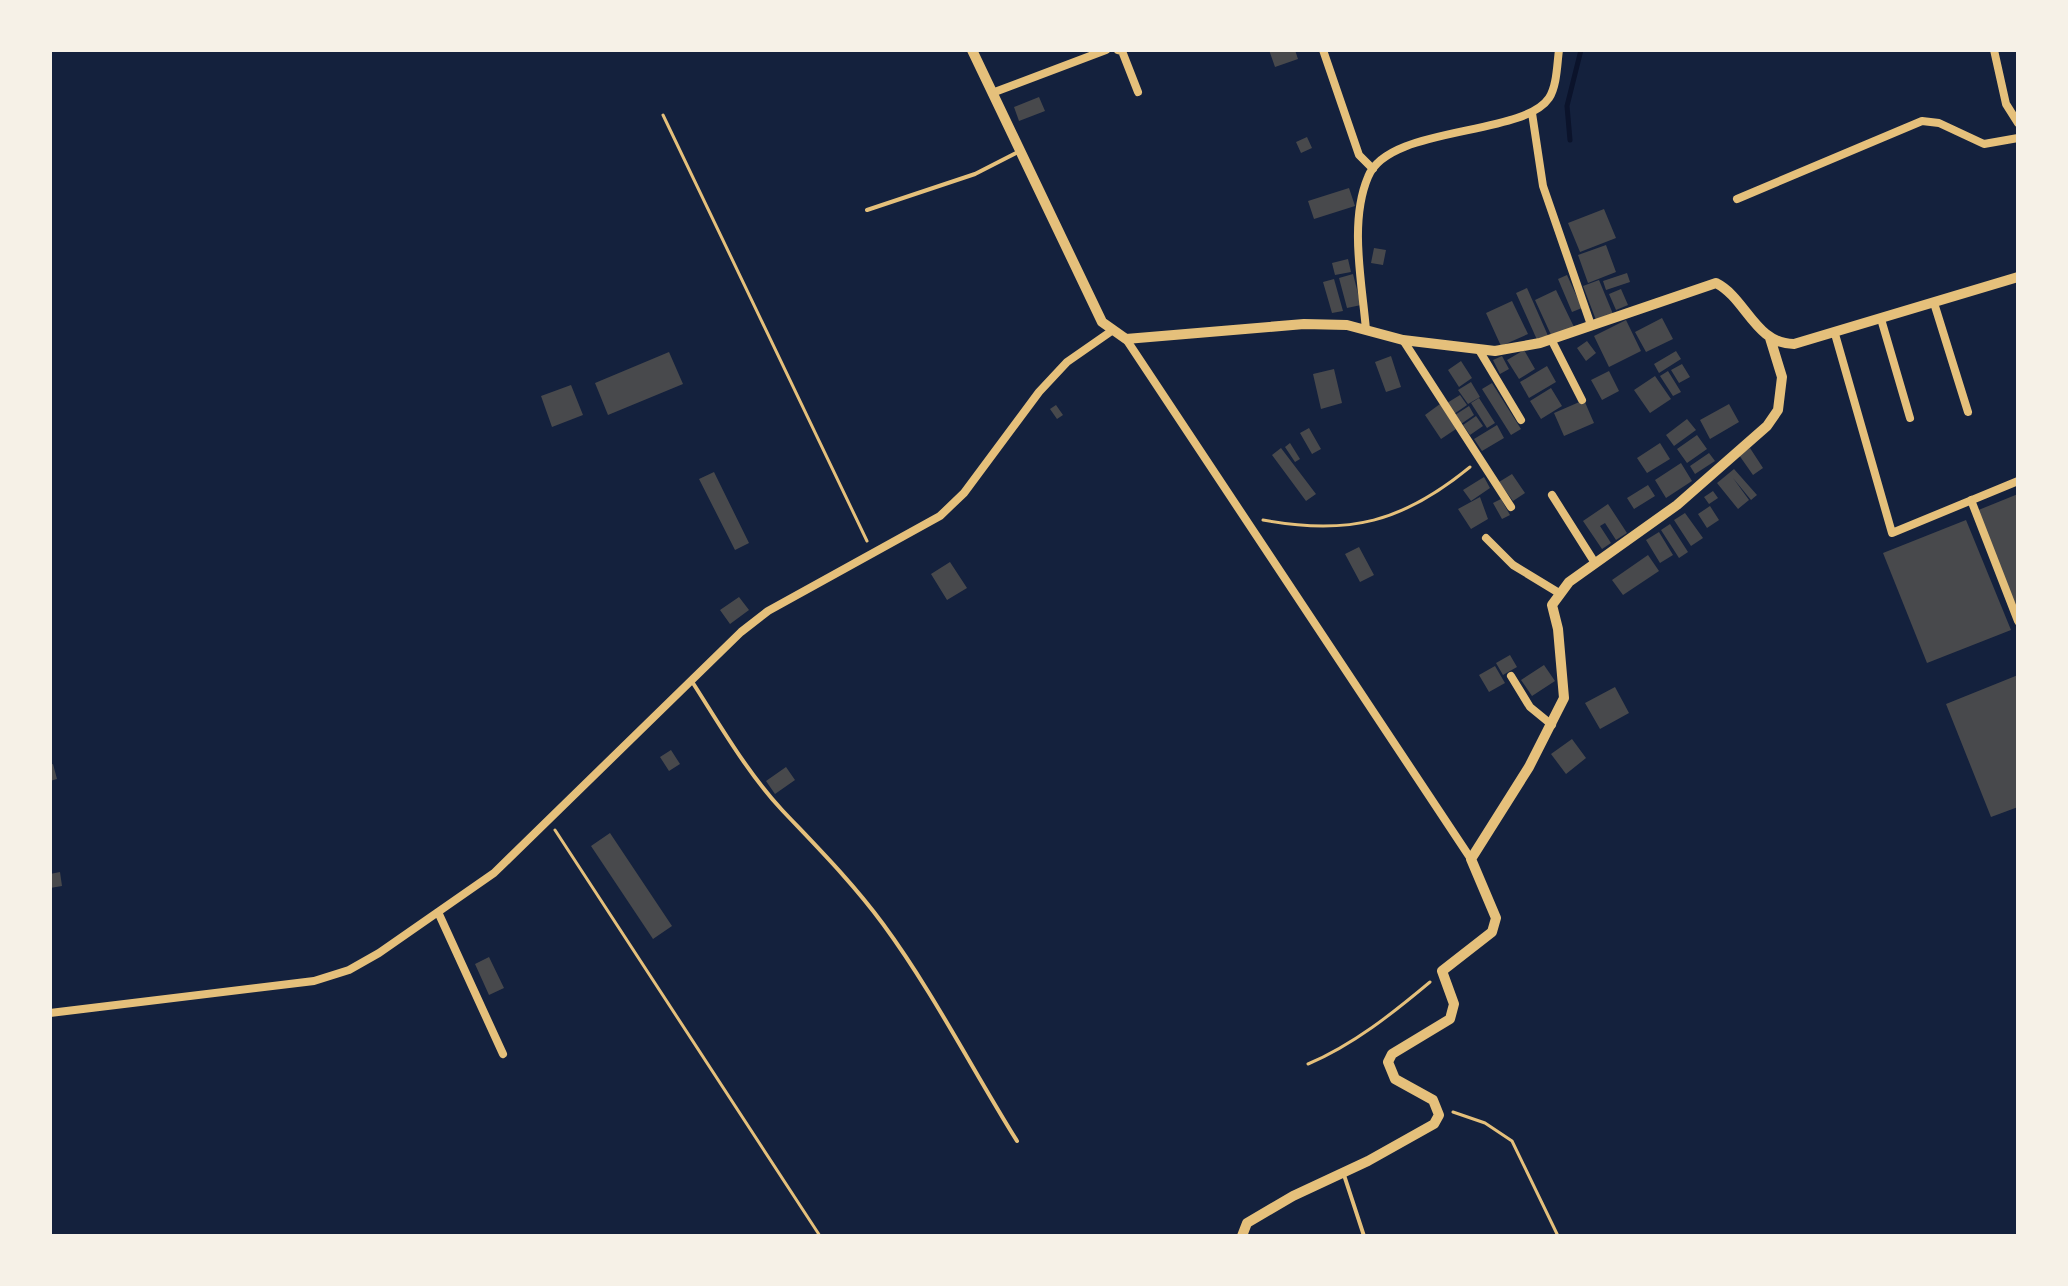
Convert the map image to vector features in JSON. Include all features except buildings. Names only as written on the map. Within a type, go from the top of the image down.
[{"type":"street","points":[[972,50],[1102,322],[1126,339],[1471,859],[1496,918],[1492,932],[1442,971],[1454,1004],[1450,1019],[1392,1054],[1388,1062],[1395,1079],[1433,1100],[1438,1106],[1434,1124],[1293,1196],[1247,1223],[1242,1236]]},
{"type":"street","points":[[992,93],[1106,50]]},
{"type":"street","points":[[1118,50],[1122,51],[1138,92]]},
{"type":"street","points":[[1323,50],[1359,155],[1373,169]]},
{"type":"street","points":[[1366,330],[1360,255],[1361,202],[1373,169],[1386,155],[1420,142],[1532,113],[1550,98],[1559,50]]},
{"type":"street","points":[[1994,50],[2006,104],[2018,123]]},
{"type":"street","points":[[1532,113],[1543,186],[1591,325]]},
{"type":"street","points":[[1737,199],[1922,121],[1939,123],[1984,144],[2018,138]]},
{"type":"street","points":[[1770,338],[1794,344],[1835,334],[2018,277]]},
{"type":"street","points":[[1126,339],[1304,324],[1347,325],[1403,340],[1495,351],[1551,339],[1716,283],[1730,293],[1770,338],[1782,377],[1778,410],[1767,426],[1677,505],[1595,563],[1559,593],[1552,612],[1558,629],[1564,698],[1552,725],[1471,859]]},
{"type":"street","points":[[1934,303],[1968,412]]},
{"type":"street","points":[[1881,319],[1910,418]]},
{"type":"street","points":[[50,1013],[314,981],[349,970],[494,873],[691,680],[768,611],[940,516],[964,493],[1039,392],[1067,362],[1113,330]]},
{"type":"street","points":[[1835,334],[1892,533],[2018,481]]},
{"type":"street","points":[[1551,339],[1582,400]]},
{"type":"street","points":[[1403,340],[1511,507]]},
{"type":"street","points":[[1479,350],[1521,420]]},
{"type":"street","points":[[1552,495],[1595,563]]},
{"type":"street","points":[[1971,500],[2018,621]]},
{"type":"street","points":[[1486,538],[1513,565],[1559,593]]},
{"type":"street","points":[[1511,676],[1530,707],[1552,725]]},
{"type":"street","points":[[438,912],[503,1054]]},
{"type":"lane","points":[[867,210],[975,174],[1020,151]]},
{"type":"lane","points":[[691,680],[746,765],[782,809],[843,872],[884,926],[937,1005],[1017,1141]]},
{"type":"lane","points":[[1344,1172],[1364,1236]]},
{"type":"path","points":[[663,115],[873,553]]},
{"type":"path","points":[[1243,516],[1319,527],[1379,522],[1436,495],[1479,461]]},
{"type":"path","points":[[548,820],[820,1236]]},
{"type":"path","points":[[1308,1064],[1329,1055],[1369,1029],[1442,971]]},
{"type":"path","points":[[1438,1106],[1485,1123],[1512,1141],[1558,1236]]},
{"type":"waterway","points":[[1570,140],[1567,106],[1581,50]]}]
